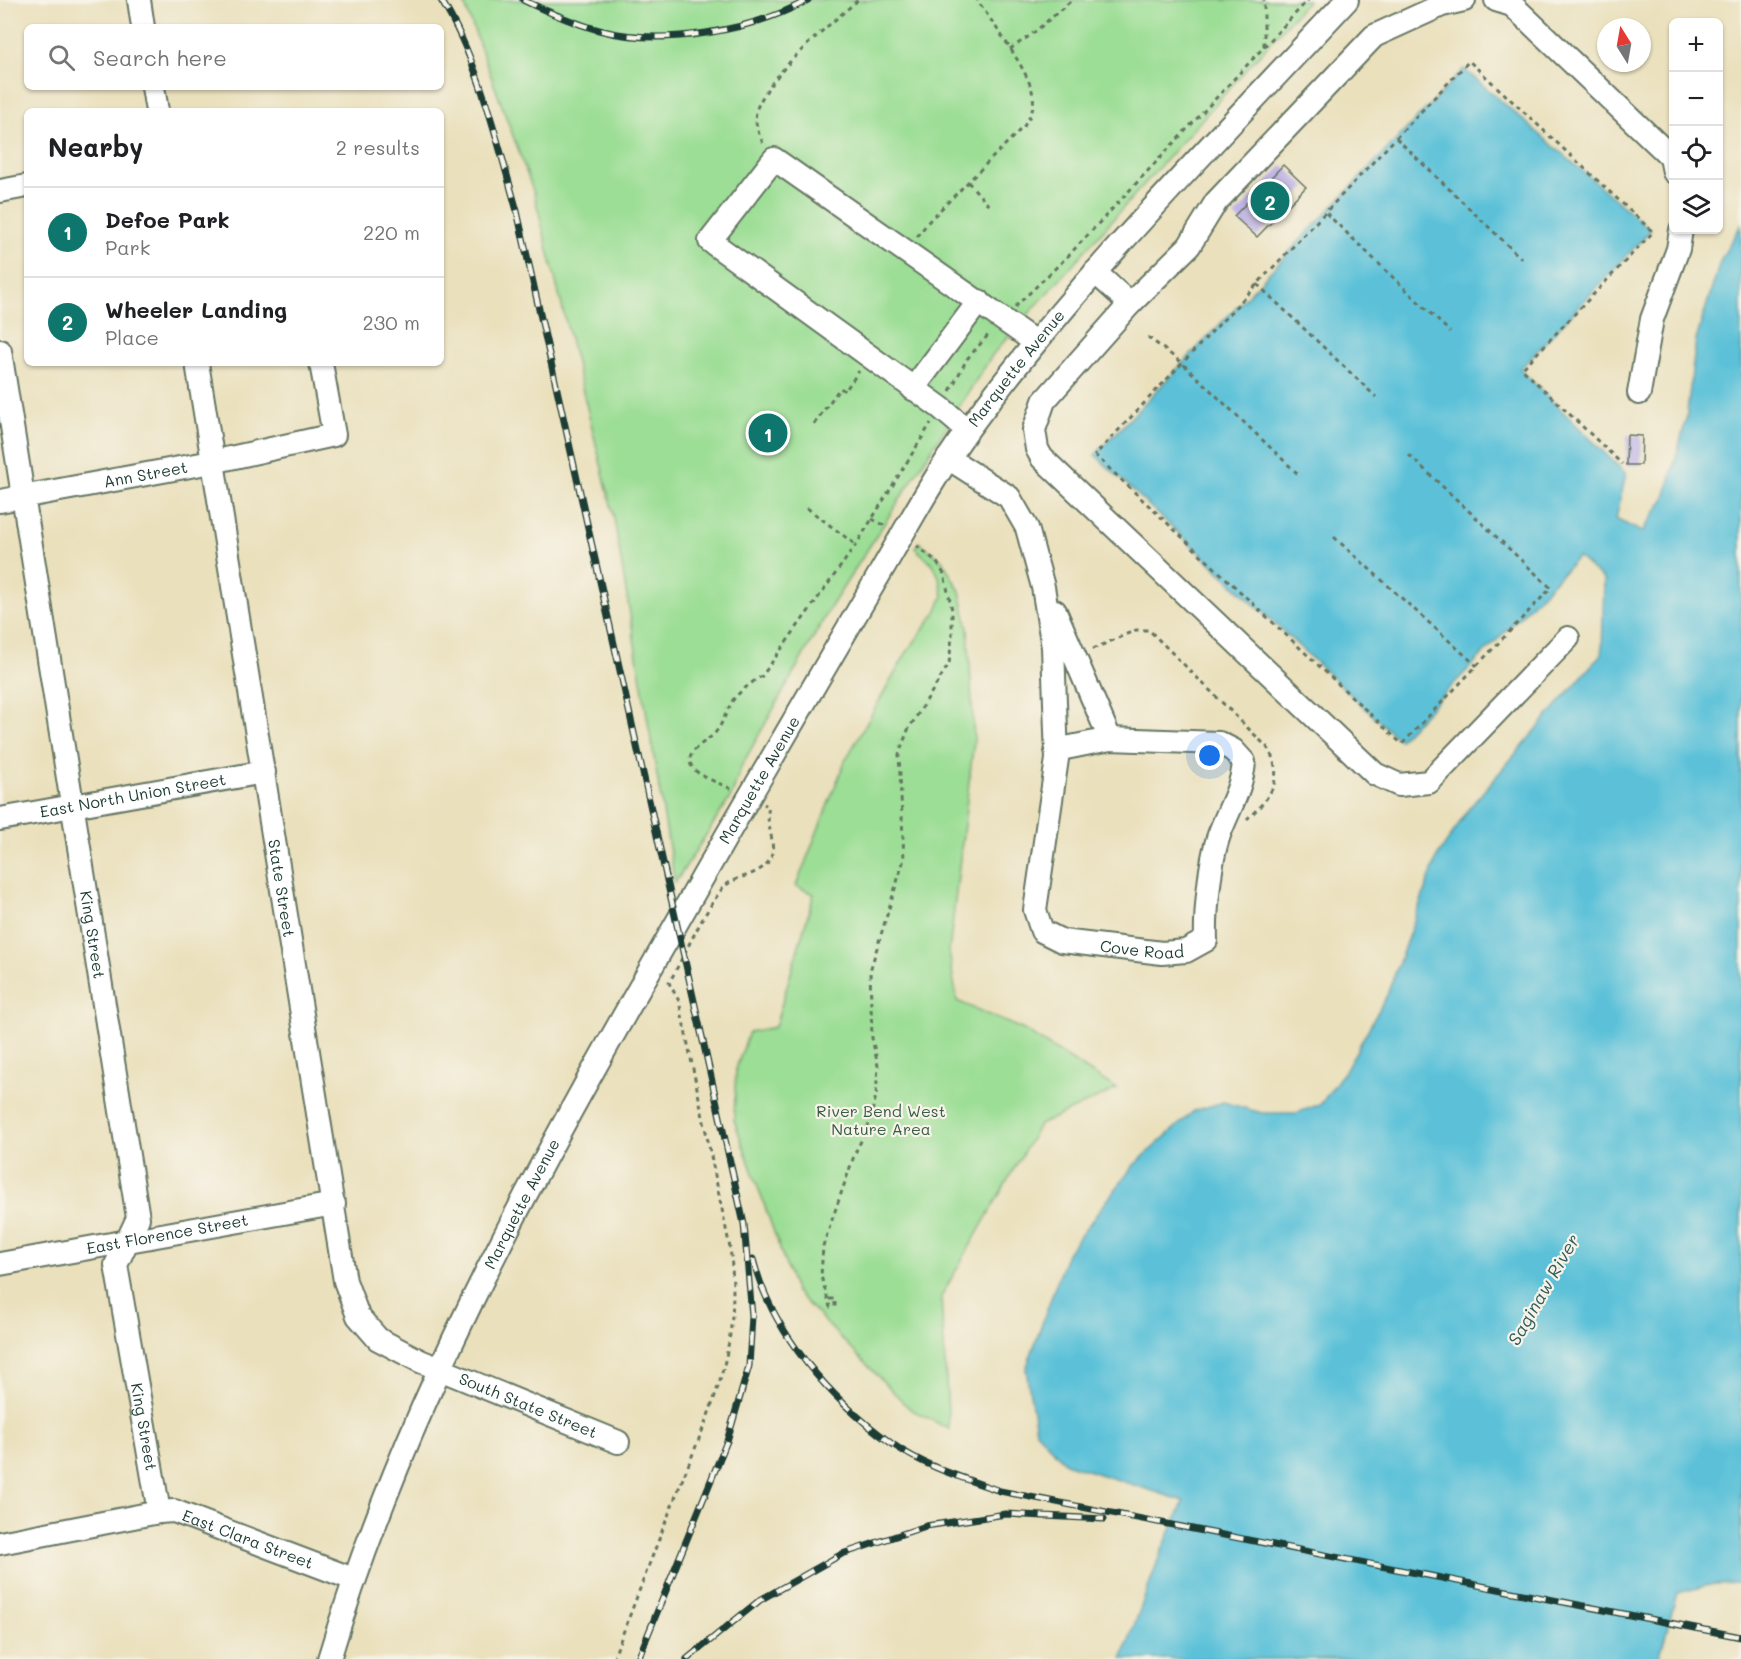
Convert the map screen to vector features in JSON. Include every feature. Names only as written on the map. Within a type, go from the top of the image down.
[{"type":"street","points":[[139,0],[143,24]]},
{"type":"street","name":"Marquette Avenue","points":[[329,1659],[353,1579],[439,1369],[534,1177],[749,797],[948,458],[1035,342],[1095,272],[1347,0]]},
{"type":"street","points":[[1464,0],[1442,4],[1374,36],[1216,202],[1189,246],[1130,304],[1044,401],[1034,430],[1037,449],[1042,458],[1375,774],[1399,785],[1429,782],[1568,638]]},
{"type":"street","points":[[1496,0],[1512,5],[1669,154]]},
{"type":"street","points":[[154,90],[156,108]]},
{"type":"street","points":[[967,430],[941,408],[710,241],[774,159],[1004,318],[1035,342]]},
{"type":"street","points":[[0,191],[24,187]]},
{"type":"street","points":[[1639,393],[1652,319],[1678,249],[1680,234]]},
{"type":"street","points":[[1095,272],[1130,304]]},
{"type":"street","points":[[914,389],[979,301]]},
{"type":"street","name":"King Street","points":[[0,351],[138,1218],[116,1265],[159,1512]]},
{"type":"street","name":"State Street","points":[[197,366],[345,1281],[358,1316],[378,1339],[439,1369]]},
{"type":"street","name":"Ann Street","points":[[0,501],[212,462],[334,435],[322,366]]},
{"type":"street","name":"Cove Road","points":[[948,458],[1009,497],[1027,528],[1043,587],[1053,647],[1056,750],[1035,910],[1042,931],[1062,941],[1162,953],[1186,951],[1206,940],[1205,919],[1218,838],[1243,782],[1244,762],[1233,750],[1219,743],[1110,739],[1056,750]]},
{"type":"street","name":"Cove Road","points":[[1043,587],[1076,656],[1110,739]]},
{"type":"street","name":"East North Union Street","points":[[0,819],[264,772]]},
{"type":"street","name":"East Florence Street","points":[[0,1264],[334,1204]]},
{"type":"street","name":"South State Street","points":[[439,1369],[618,1442]]},
{"type":"street","name":"East Clara Street","points":[[0,1543],[174,1511],[353,1579]]},
{"type":"path","points":[[774,159],[757,132],[756,109],[797,56],[858,0]]},
{"type":"path","points":[[906,252],[929,221],[1024,126],[1031,115],[1033,95],[1009,49],[977,0]]},
{"type":"path","points":[[1009,49],[1031,35],[1072,0]]},
{"type":"path","points":[[1264,0],[1264,46]]},
{"type":"path","points":[[613,1659],[722,1378],[730,1343],[735,1285],[730,1248],[679,1001],[669,983],[723,887],[750,876],[770,860],[773,848],[766,816],[769,807],[699,773],[691,766],[690,758],[694,750],[716,732],[734,699],[762,676],[856,545],[941,408],[967,359],[1004,318],[1068,256],[1308,0]]},
{"type":"path","points":[[1409,455],[1551,588],[1402,744],[1095,455],[1469,61],[1653,232],[1522,369],[1622,464]]},
{"type":"path","points":[[1396,138],[1522,259]]},
{"type":"path","points":[[968,182],[991,208]]},
{"type":"path","points":[[1325,212],[1450,332]]},
{"type":"path","points":[[1257,284],[1376,398]]},
{"type":"path","points":[[1148,337],[1182,363],[1299,475]]},
{"type":"path","points":[[814,424],[840,388],[844,391],[870,357]]},
{"type":"path","points":[[807,508],[856,545]]},
{"type":"path","points":[[829,1299],[821,1276],[823,1246],[855,1153],[868,1127],[876,1096],[878,1066],[872,1038],[870,971],[904,859],[899,754],[908,730],[949,664],[952,636],[952,610],[945,574],[936,561],[872,519]]},
{"type":"path","points":[[1334,537],[1477,666]]},
{"type":"path","points":[[1076,656],[1136,630],[1149,630],[1267,747],[1275,761],[1273,789],[1262,805],[1242,824],[1218,838]]},
{"type":"green space","points":[[463,0],[1308,0],[993,354],[830,608],[741,767],[732,795],[675,883],[613,513],[534,193]]},
{"type":"green space","name":"River Bend West Nature Area","points":[[919,542],[942,560],[960,591],[968,628],[974,740],[949,952],[957,1001],[1024,1030],[1117,1089],[1039,1125],[941,1297],[949,1429],[910,1409],[795,1291],[734,1120],[736,1069],[749,1032],[775,1027],[814,894],[796,886],[845,761],[907,652],[936,612],[943,596],[939,577],[933,564],[915,548]]},
{"type":"water","name":"Saginaw River","points":[[1464,69],[1651,230],[1520,369],[1626,474],[1616,519],[1642,532],[1665,498],[1686,420],[1696,340],[1721,259],[1741,225],[1741,1583],[1714,1584],[1677,1593],[1659,1659],[1122,1659],[1161,1552],[1184,1501],[1065,1463],[1036,1431],[1026,1369],[1067,1253],[1134,1165],[1194,1111],[1223,1102],[1262,1113],[1296,1113],[1321,1104],[1348,1066],[1387,995],[1437,857],[1470,807],[1602,653],[1604,580],[1578,557],[1399,740],[1095,455]]},
{"type":"building","points":[[1283,165],[1306,187],[1257,237],[1234,216]]},
{"type":"building","points":[[1627,435],[1642,436],[1641,465],[1626,465]]},
{"type":"railway","points":[[441,0],[466,48],[486,102],[517,211],[744,1224],[752,1316],[749,1366],[727,1441],[638,1659]]},
{"type":"railway","points":[[523,0],[561,17],[599,30],[650,37],[678,36],[734,28],[786,11],[808,0]]},
{"type":"railway","points":[[753,1259],[774,1313],[806,1362],[826,1385],[846,1406],[891,1443],[930,1465],[958,1476],[1000,1491],[1741,1637]]},
{"type":"railway","points":[[687,1659],[760,1600],[842,1554],[926,1526],[1006,1514],[1104,1519]]},
{"type":"place","name":"Wheeler Landing","points":[[1270,201]]},
{"type":"place","name":"Defoe Park","points":[[768,433]]}]
